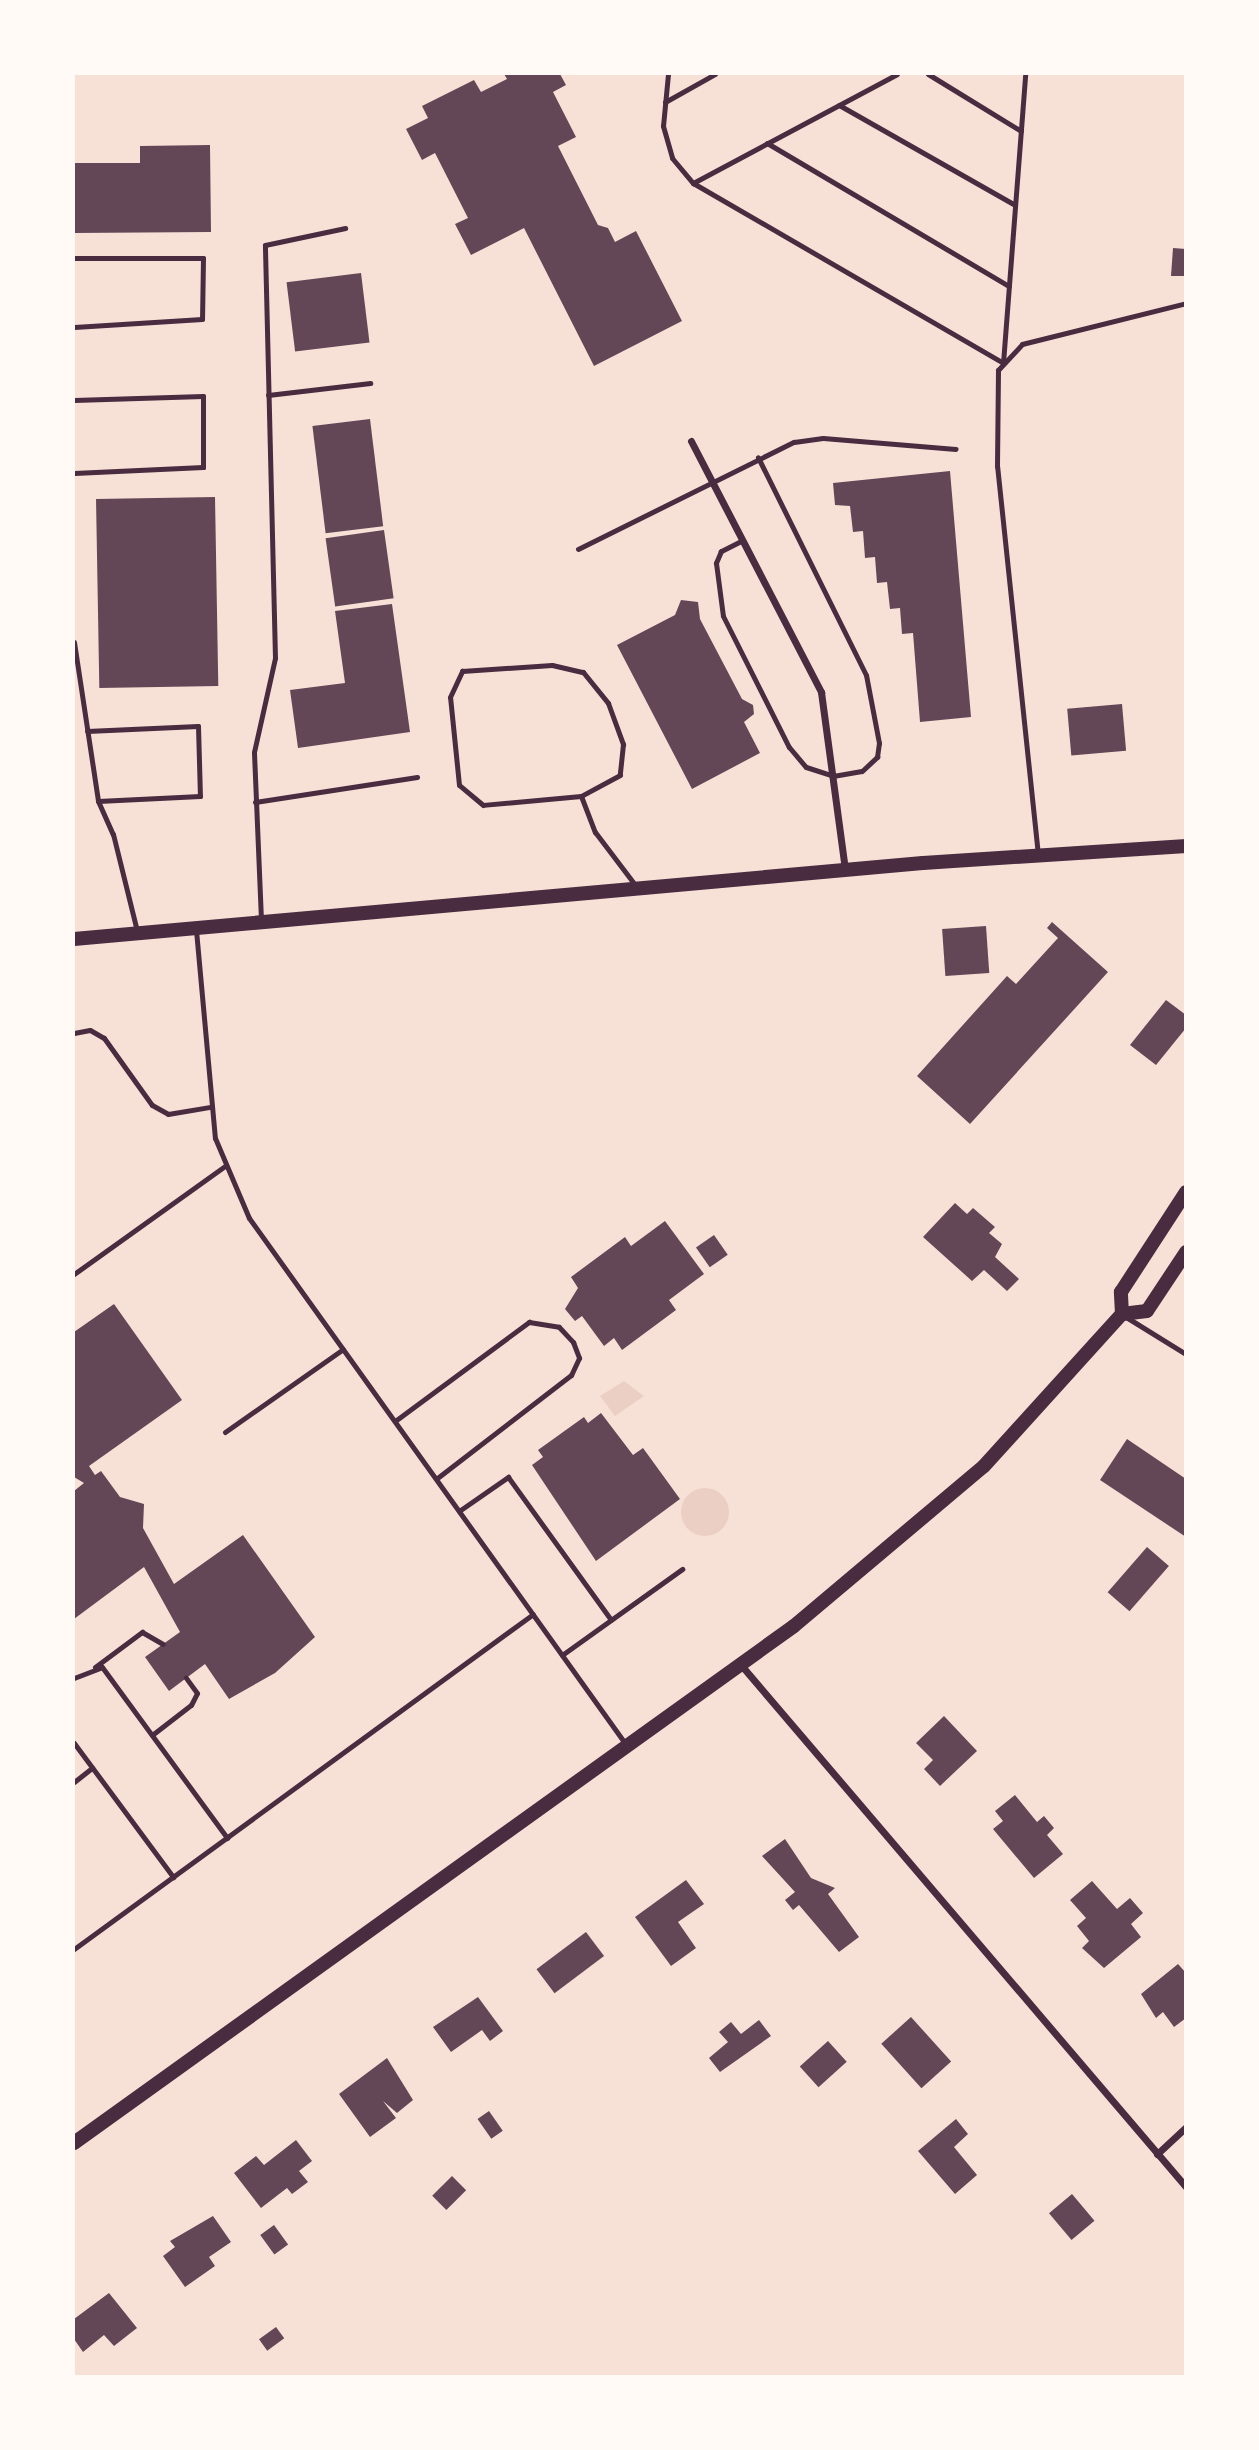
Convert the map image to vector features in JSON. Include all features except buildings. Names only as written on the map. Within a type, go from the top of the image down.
[{"type":"main road","points":[[74,939],[845,870],[1185,846]]},
{"type":"main road","points":[[1122,1314],[1121,1292],[1185,1192]]},
{"type":"main road","points":[[74,2143],[629,1748],[741,1665],[984,1466],[1122,1314],[1147,1311],[1185,1252]]},
{"type":"street","points":[[691,441],[821,692],[845,870]]},
{"type":"street","points":[[741,1665],[1185,2187]]},
{"type":"street","points":[[1157,2154],[1185,2127]]},
{"type":"lane","points":[[668,74],[665,102],[672,158],[693,183],[1003,363]]},
{"type":"lane","points":[[665,102],[715,74]]},
{"type":"lane","points":[[693,183],[897,74]]},
{"type":"lane","points":[[928,74],[1021,131]]},
{"type":"lane","points":[[1025,74],[1003,363],[993,387],[997,466],[1038,855]]},
{"type":"lane","points":[[839,104],[1015,205]]},
{"type":"lane","points":[[767,143],[1009,286]]},
{"type":"lane","points":[[261,923],[255,802],[256,738],[275,658],[265,245],[345,228]]},
{"type":"lane","points":[[74,258],[203,258],[202,319],[74,327]]},
{"type":"lane","points":[[1003,363],[1022,344],[1070,328],[1185,303]]},
{"type":"lane","points":[[268,396],[370,383]]},
{"type":"lane","points":[[74,400],[203,396],[203,467],[74,472]]},
{"type":"lane","points":[[578,550],[758,457],[822,438],[956,449]]},
{"type":"lane","points":[[743,540],[721,551],[716,563],[723,616],[789,747],[806,767],[832,776],[871,765],[878,715],[866,675],[758,457]]},
{"type":"lane","points":[[74,642],[98,801],[113,834],[138,934]]},
{"type":"lane","points":[[552,665],[583,672],[608,703],[623,744],[620,775],[581,796],[483,805],[459,785],[450,696],[462,671],[552,665]]},
{"type":"lane","points":[[87,731],[198,726],[200,796],[98,801]]},
{"type":"lane","points":[[255,802],[418,777]]},
{"type":"lane","points":[[581,796],[595,832],[638,889]]},
{"type":"lane","points":[[196,930],[211,1107],[225,1166],[249,1218],[629,1748]]},
{"type":"lane","points":[[74,1033],[90,1030],[104,1038],[160,1110],[211,1107]]},
{"type":"lane","points":[[74,1274],[225,1166]]},
{"type":"lane","points":[[1122,1314],[1185,1354]]},
{"type":"lane","points":[[395,1421],[528,1322],[559,1327],[573,1342],[579,1358],[571,1376],[436,1479]]},
{"type":"lane","points":[[225,1433],[342,1349]]},
{"type":"lane","points":[[459,1511],[508,1477],[611,1620]]},
{"type":"lane","points":[[562,1655],[682,1569]]},
{"type":"lane","points":[[74,1949],[533,1614]]},
{"type":"lane","points":[[74,1678],[95,1667],[142,1632],[163,1644]]},
{"type":"lane","points":[[95,1667],[102,1667],[227,1838]]},
{"type":"lane","points":[[152,1735],[191,1705],[197,1693],[187,1678]]},
{"type":"lane","points":[[74,1743],[173,1877]]},
{"type":"lane","points":[[74,1783],[93,1768]]},
{"type":"shaded area","points":[[624,1381],[644,1396],[615,1416],[600,1396]]},
{"type":"shaded area","points":[[705,1488],[722,1495],[729,1512],[722,1529],[705,1536],[688,1529],[681,1512],[688,1495]]}]
